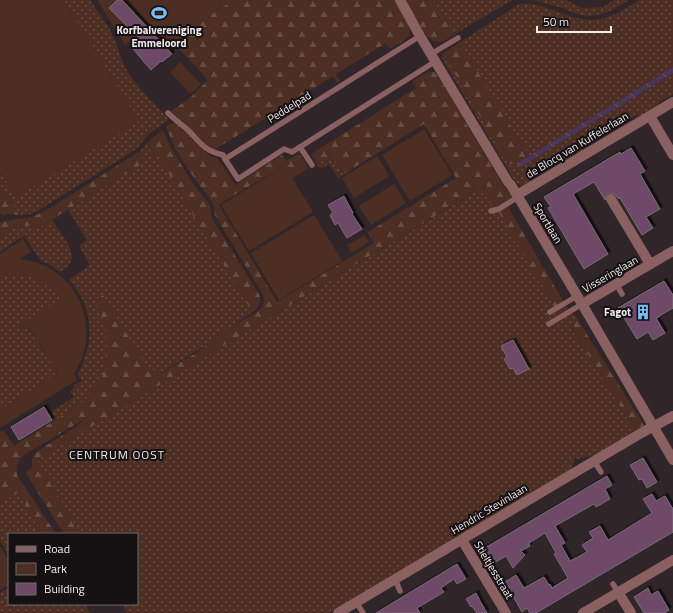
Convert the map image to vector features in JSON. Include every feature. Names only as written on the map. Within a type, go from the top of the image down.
[{"type":"street","name":"Sportlaan","points":[[400,0],[433,58],[508,182],[509,187],[518,196],[673,460]]},
{"type":"street","name":"de Blocq van Kuffelerlaan","points":[[518,196],[673,102]]},
{"type":"street","points":[[650,116],[673,154]]},
{"type":"street","name":"Visseringlaan","points":[[612,199],[650,264]]},
{"type":"street","name":"Visseringlaan","points":[[580,300],[616,284],[673,251]]},
{"type":"street","name":"Hendric Stevinlaan","points":[[338,613],[396,581],[594,461],[673,416]]},
{"type":"street","name":"Stieltjesstraat","points":[[462,540],[506,613]]},
{"type":"street","points":[[583,613],[616,588],[673,560]]},
{"type":"street","points":[[616,588],[631,613]]},
{"type":"lane","name":"Peddelpad","points":[[225,159],[420,36]]},
{"type":"lane","points":[[168,113],[187,129],[203,146],[212,152],[223,155],[238,179],[284,149],[292,152],[300,147],[433,58],[458,38]]},
{"type":"lane","points":[[300,147],[312,166]]},
{"type":"lane","points":[[491,211],[499,209],[518,196]]},
{"type":"lane","points":[[616,284],[622,294]]},
{"type":"lane","points":[[550,312],[580,300]]},
{"type":"lane","points":[[549,324],[580,300]]},
{"type":"lane","points":[[594,461],[601,472]]},
{"type":"lane","points":[[396,581],[402,590]]},
{"type":"lane","points":[[356,602],[363,613]]},
{"type":"green space","points":[[0,0],[64,0],[139,121],[16,197],[0,172]]},
{"type":"green space","points":[[64,0],[90,0],[111,32],[122,61],[131,78],[168,118],[168,120],[150,133],[136,149],[130,153],[39,210],[31,214],[19,215],[0,183],[0,172],[16,197],[139,121]]},
{"type":"green space","name":"Korfbalvereniging Emmeloord","points":[[97,0],[234,0],[165,43],[148,27],[125,45]]},
{"type":"green space","points":[[233,0],[396,0],[408,23],[410,32],[408,38],[390,49],[386,43],[336,74],[340,81],[337,83],[333,76],[280,110],[284,116],[278,120],[273,114],[214,149],[208,147],[171,111],[189,99],[208,80],[170,39]]},
{"type":"green space","points":[[404,0],[433,0],[455,34],[441,42],[431,39],[427,36]]},
{"type":"green space","points":[[433,0],[512,0],[455,34]]},
{"type":"green space","points":[[532,0],[566,0],[581,8],[603,7],[614,0],[629,0],[605,13],[595,16],[586,16]]},
{"type":"green space","points":[[639,0],[673,0],[673,67],[529,156],[460,42],[520,4],[545,7],[582,19],[598,20],[610,16]]},
{"type":"green space","points":[[460,42],[529,156],[516,164],[508,164],[447,60],[444,53]]},
{"type":"green space","points":[[443,53],[509,164],[522,166],[673,73],[673,94],[659,102],[657,108],[641,117],[637,115],[583,147],[582,152],[578,154],[573,153],[531,178],[530,183],[520,185],[515,181],[444,62],[442,58]]},
{"type":"green space","points":[[180,62],[201,84],[190,94],[170,72]]},
{"type":"green space","points":[[427,72],[434,72],[438,76],[504,187],[508,189],[513,198],[505,202],[568,309],[559,314],[496,208],[492,207],[482,190],[487,186],[487,184],[37,460],[79,533],[63,533],[25,472],[32,468],[32,460],[35,453],[77,426],[88,417],[24,455],[17,465],[16,471],[18,477],[55,533],[42,533],[18,493],[0,503],[0,432],[3,430],[14,446],[82,403],[92,392],[102,377],[107,349],[106,328],[96,300],[103,295],[146,365],[159,374],[149,380],[198,352],[222,332],[256,313],[263,307],[263,295],[215,215],[213,203],[175,148],[166,127],[172,123],[177,124],[211,157],[217,158],[235,185],[282,155],[286,161],[298,154],[303,159],[308,168],[292,178],[285,166],[219,205],[277,302],[374,243],[368,232],[456,178],[424,124],[344,174],[338,165],[332,160],[325,158],[314,159],[311,154],[416,88],[412,82]]},
{"type":"green space","points":[[424,129],[452,175],[431,188],[403,142]]},
{"type":"green space","points":[[161,131],[164,132],[170,146],[193,184],[207,201],[210,206],[213,220],[259,294],[260,305],[251,313],[247,303],[157,154],[153,156],[147,143]]},
{"type":"green space","points":[[403,142],[431,188],[410,201],[382,155]]},
{"type":"green space","points":[[147,143],[154,156],[157,153],[247,303],[251,313],[218,335],[209,343],[159,374],[146,365],[103,296],[96,300],[106,328],[107,349],[102,377],[92,392],[82,403],[56,420],[51,412],[74,397],[70,391],[75,387],[74,385],[82,381],[78,374],[84,362],[89,337],[87,313],[77,291],[69,280],[90,265],[79,246],[87,240],[68,210],[143,163],[140,151]]},
{"type":"green space","points":[[140,151],[143,163],[37,229],[27,226],[17,226],[0,236],[0,222],[32,217],[47,210]]},
{"type":"green space","points":[[377,156],[389,176],[354,198],[342,178]]},
{"type":"green space","points":[[323,157],[333,161],[344,174],[338,178],[329,164],[320,169],[314,159]]},
{"type":"green space","points":[[285,166],[313,212],[249,251],[221,205]]},
{"type":"green space","points":[[0,183],[19,215],[7,214],[3,216],[0,213]]},
{"type":"green space","points":[[394,184],[406,203],[371,225],[359,206]]},
{"type":"green space","points":[[488,184],[482,190],[496,208],[560,314],[568,309],[576,316],[578,320],[570,326],[636,432],[596,456],[575,458],[571,469],[329,613],[127,613],[123,605],[138,605],[138,533],[79,533],[37,460]]},
{"type":"green space","points":[[314,215],[342,261],[279,300],[251,253]]},
{"type":"green space","points":[[52,220],[66,241],[72,258],[67,267],[60,272],[49,264],[41,261],[24,236],[0,251],[0,236],[9,230],[17,226],[27,226],[37,229]]},
{"type":"green space","points":[[365,235],[369,242],[352,253],[347,245]]},
{"type":"green space","points":[[23,239],[31,252],[20,259],[40,264],[54,271],[77,295],[86,321],[85,348],[81,362],[74,374],[77,380],[0,428],[0,410],[47,381],[57,372],[29,327],[23,330],[20,325],[61,299],[48,286],[34,278],[9,274],[0,275],[0,254]]},
{"type":"green space","points":[[20,274],[34,278],[46,284],[61,299],[28,327],[57,372],[47,381],[0,410],[0,275]]},
{"type":"green space","points":[[578,320],[644,425],[636,432],[570,325]]},
{"type":"green space","points":[[18,493],[42,533],[8,533],[8,553],[0,541],[0,503]]},
{"type":"green space","points":[[0,546],[8,559],[8,586],[0,590]]},
{"type":"green space","points":[[8,589],[8,605],[86,605],[90,613],[0,613],[0,593]]},
{"type":"water","points":[[673,67],[673,73],[522,166],[516,164]]},
{"type":"building","points":[[117,0],[122,0],[172,54],[151,70],[133,49],[142,41],[109,8]]},
{"type":"building","points":[[631,148],[645,171],[640,174],[660,209],[646,217],[653,228],[642,235],[620,198],[619,199],[614,194],[610,193],[606,196],[605,200],[594,182],[573,194],[608,254],[584,269],[548,208],[551,207],[544,197],[620,152],[621,154]]},
{"type":"building","points":[[344,196],[353,213],[352,214],[362,229],[347,238],[338,223],[335,225],[330,215],[333,213],[328,205]]},
{"type":"building","name":"Fagot","points":[[664,281],[673,295],[673,308],[656,318],[665,333],[653,340],[648,332],[637,339],[618,308]]},
{"type":"building","points":[[513,340],[529,369],[517,375],[513,368],[510,369],[504,359],[507,357],[501,346]]},
{"type":"building","points":[[44,407],[52,420],[19,440],[11,427]]},
{"type":"building","points":[[643,458],[657,482],[647,488],[642,479],[639,480],[630,465]]},
{"type":"building","points":[[607,476],[612,485],[605,489],[610,499],[596,507],[594,504],[555,526],[565,543],[561,545],[570,561],[587,552],[582,545],[593,538],[589,532],[600,526],[608,540],[652,513],[643,499],[652,494],[656,501],[665,496],[673,509],[673,532],[536,613],[530,613],[527,608],[522,612],[505,582],[516,575],[524,588],[544,577],[552,588],[568,578],[554,554],[556,553],[545,533],[529,543],[530,546],[521,551],[525,555],[513,568],[506,556],[494,563],[485,548]]},
{"type":"building","points":[[457,564],[466,579],[457,584],[454,579],[441,588],[444,592],[417,608],[420,613],[376,613]]},
{"type":"building","points":[[648,588],[651,595],[658,591],[669,610],[664,613],[644,613],[634,597]]},
{"type":"building","points":[[476,593],[487,613],[477,613],[466,599]]},
{"type":"place","name":"Korfbalvereniging Emmeloord","points":[[159,13]]},
{"type":"place","name":"Fagot","points":[[643,312]]},
{"type":"district","name":"CENTRUM OOST","points":[[117,455]]}]
